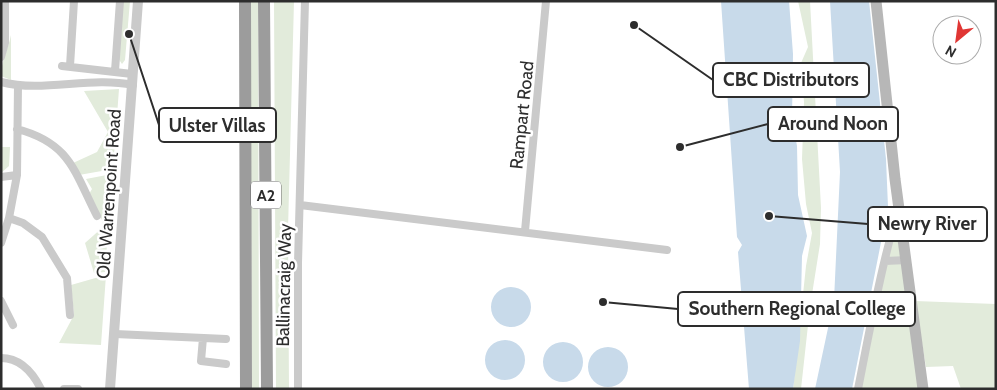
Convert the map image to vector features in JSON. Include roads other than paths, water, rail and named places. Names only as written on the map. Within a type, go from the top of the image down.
[{"type":"highway","name":"A2","points":[[244,1],[246,389]]},
{"type":"highway","name":"A2","points":[[264,1],[267,389]]},
{"type":"main road","points":[[876,1],[900,213],[923,389]]},
{"type":"street","points":[[1,57],[6,43],[5,1]]},
{"type":"street","points":[[70,66],[74,1]]},
{"type":"street","points":[[115,71],[120,1]]},
{"type":"street","name":"Old Warrenpoint Road","points":[[110,389],[138,1]]},
{"type":"street","name":"Ballinacraig Way","points":[[298,389],[300,205],[306,1]]},
{"type":"street","name":"Rampart Road","points":[[525,231],[546,1]]},
{"type":"street","points":[[62,66],[132,74]]},
{"type":"street","points":[[1,82],[18,85],[100,82],[132,85]]},
{"type":"street","points":[[1,243],[10,218],[17,175],[18,85]]},
{"type":"street","points":[[17,128],[49,140],[61,150],[97,216]]},
{"type":"street","points":[[1,177],[17,175]]},
{"type":"street","points":[[300,205],[525,231],[667,250]]},
{"type":"street","points":[[858,389],[895,219],[900,213]]},
{"type":"street","points":[[10,218],[23,223],[42,237],[67,278],[70,315]]},
{"type":"street","points":[[885,261],[907,260]]},
{"type":"street","points":[[1,301],[12,325]]},
{"type":"street","points":[[115,334],[226,339]]},
{"type":"street","points":[[203,338],[201,361],[226,364]]},
{"type":"street","points":[[1,358],[21,364],[34,373],[41,389]]},
{"type":"street","points":[[64,389],[78,389]]},
{"type":"water","points":[[721,1],[789,1],[793,54],[792,118],[797,146],[798,195],[807,236],[802,256],[800,341],[793,389],[749,389],[738,252],[742,245],[737,237]]},
{"type":"water","points":[[830,1],[869,1],[886,159],[888,207],[852,389],[815,389],[834,300],[840,172]]},
{"type":"water","points":[[511,287],[525,293],[531,307],[525,321],[511,327],[497,321],[491,307],[497,293]]},
{"type":"water","points":[[505,340],[519,346],[525,360],[519,374],[505,380],[491,374],[485,360],[491,346]]},
{"type":"water","points":[[563,342],[577,348],[583,362],[577,376],[563,382],[549,376],[543,362],[549,348]]},
{"type":"water","points":[[608,347],[622,353],[628,367],[622,381],[608,387],[594,381],[588,367],[594,353]]},
{"type":"place","name":"CBC Distributors","points":[[634,25]]},
{"type":"place","name":"Ulster Villas","points":[[129,34]]},
{"type":"place","name":"Around Noon","points":[[680,147]]},
{"type":"place","name":"Newry River","points":[[769,216]]},
{"type":"place","name":"Southern Regional College","points":[[603,302]]}]
